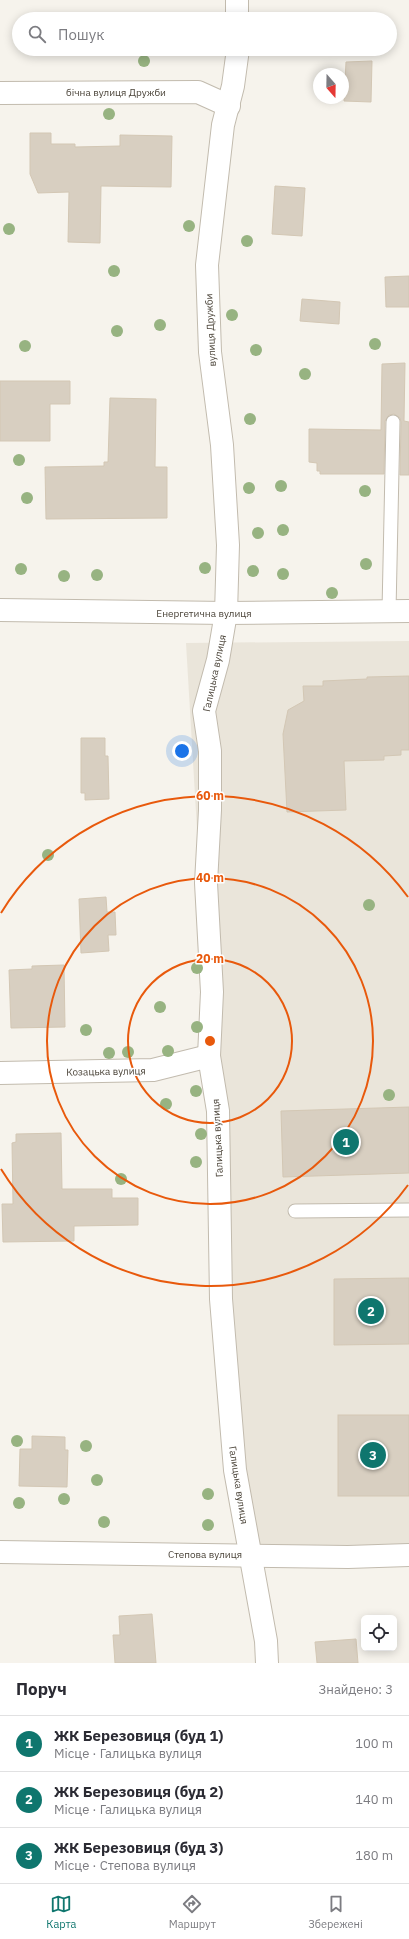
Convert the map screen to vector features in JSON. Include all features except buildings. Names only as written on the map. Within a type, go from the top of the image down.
[{"type":"street","points":[[237,0],[237,12]]},
{"type":"street","name":"вулиця Дружби","points":[[226,613],[228,545],[222,445],[210,352],[207,265],[223,125],[229,106],[237,56]]},
{"type":"street","name":"бічна вулиця Дружби","points":[[0,93],[198,92],[229,106]]},
{"type":"street","name":"Енергетична вулиця","points":[[0,610],[226,613],[399,611]]},
{"type":"street","name":"Галицька вулиця","points":[[226,613],[218,660],[204,711],[210,751],[210,810],[206,883],[212,992],[209,1056],[218,1111],[221,1299],[235,1470],[266,1641],[267,1663]]},
{"type":"street","name":"Козацька вулиця","points":[[0,1073],[153,1070],[209,1056]]},
{"type":"street","name":"Степова вулиця","points":[[0,1552],[250,1554],[348,1557],[409,1554]]},
{"type":"lane","points":[[393,422],[399,611]]},
{"type":"lane","points":[[295,1211],[409,1210]]},
{"type":"shaded area","points":[[409,641],[409,1550],[240,1558],[186,643]]},
{"type":"place","name":"ЖК Березовиця (буд 1)","points":[[346,1142]]},
{"type":"place","name":"ЖК Березовиця (буд 2)","points":[[371,1311]]},
{"type":"place","name":"ЖК Березовиця (буд 3)","points":[[373,1455]]}]
